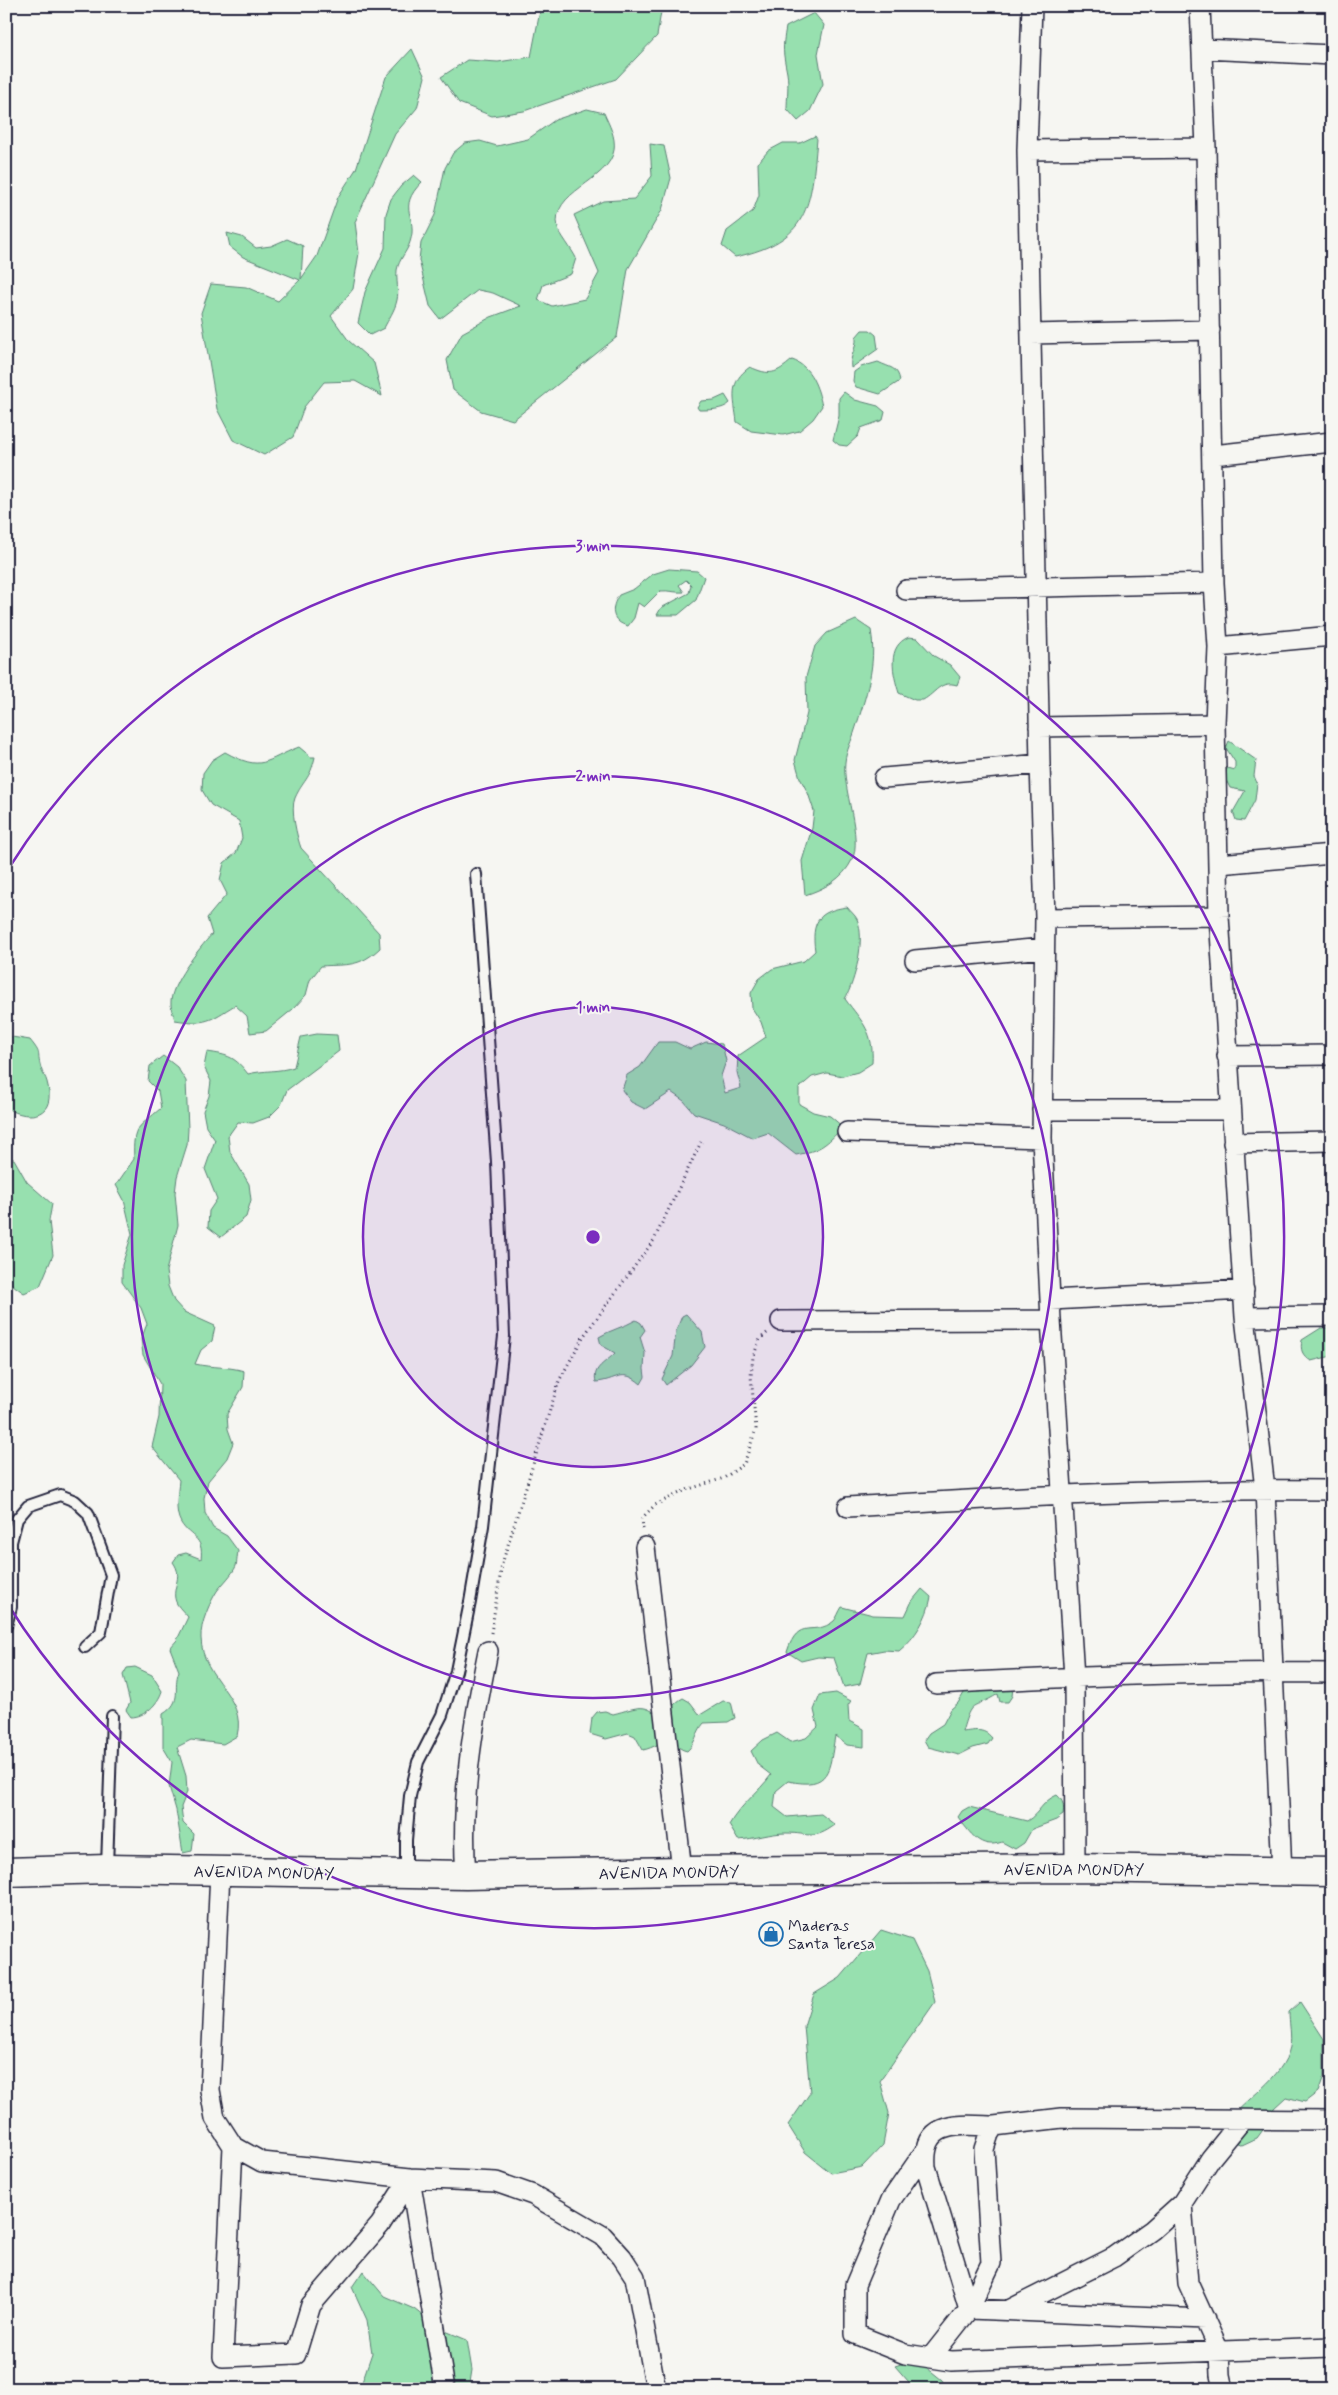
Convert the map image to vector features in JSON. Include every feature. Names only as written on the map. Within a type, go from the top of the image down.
[{"type":"main road","name":"AVENIDA MONDAY","points":[[6,1872],[107,1869],[466,1875],[682,1871],[1075,1868],[1282,1873],[1332,1872]]},
{"type":"street","points":[[1032,6],[1027,150],[1039,728],[1045,918],[1042,1138],[1061,1494],[1074,1677],[1075,1868]]},
{"type":"street","points":[[1200,6],[1204,49],[1214,582],[1218,647],[1214,724],[1219,916],[1245,1317],[1265,1489],[1282,1873]]},
{"type":"street","points":[[1204,49],[1332,55]]},
{"type":"street","points":[[1027,150],[1206,148]]},
{"type":"street","points":[[1031,334],[1210,330]]},
{"type":"street","points":[[1213,455],[1332,442]]},
{"type":"street","points":[[906,590],[1214,582]]},
{"type":"street","points":[[1218,647],[1332,636]]},
{"type":"street","points":[[1039,728],[1214,724]]},
{"type":"street","points":[[884,778],[1040,764]]},
{"type":"street","points":[[1219,864],[1332,854]]},
{"type":"street","points":[[1045,918],[1219,916]]},
{"type":"street","points":[[915,960],[1044,948]]},
{"type":"street","points":[[1227,1056],[1332,1055]]},
{"type":"street","points":[[1042,1110],[1231,1110]]},
{"type":"street","points":[[847,1132],[1042,1138]]},
{"type":"street","points":[[1233,1143],[1332,1141]]},
{"type":"street","points":[[1051,1300],[1244,1290]]},
{"type":"street","points":[[1245,1317],[1332,1316]]},
{"type":"street","points":[[781,1321],[1051,1320]]},
{"type":"street","points":[[848,1507],[1061,1494],[1265,1489],[1332,1490]]},
{"type":"street","points":[[645,1547],[682,1871]]},
{"type":"street","points":[[466,1875],[464,1849],[466,1782],[473,1723],[488,1650]]},
{"type":"street","points":[[936,1684],[1074,1677],[1274,1672],[1332,1673]]},
{"type":"street","points":[[220,1872],[210,2090],[215,2118],[233,2146],[262,2162],[410,2178],[496,2182],[533,2195],[603,2236],[622,2257],[635,2277],[656,2389]]},
{"type":"street","points":[[1332,2120],[1062,2118],[994,2126],[950,2125],[937,2131],[925,2152],[891,2200],[855,2285],[855,2334],[905,2354],[931,2357],[950,2362],[1332,2347]]},
{"type":"street","points":[[1009,2310],[1114,2257],[1152,2230],[1182,2203],[1211,2158],[1242,2120]]},
{"type":"street","points":[[931,2357],[968,2309],[992,2263],[984,2149],[988,2134],[994,2126]]},
{"type":"street","points":[[233,2146],[223,2357],[296,2354],[311,2305],[380,2225],[410,2178]]},
{"type":"street","points":[[925,2152],[926,2167],[968,2309]]},
{"type":"street","points":[[410,2178],[445,2389]]},
{"type":"street","points":[[1182,2203],[1188,2283],[1219,2351],[1220,2375],[1223,2389]]},
{"type":"street","points":[[968,2309],[1205,2319]]},
{"type":"lane","points":[[406,1875],[406,1840],[410,1796],[418,1762],[442,1715],[456,1671],[470,1602],[483,1526],[504,1336],[497,1162],[476,874]]},
{"type":"lane","points":[[6,1626],[12,1607],[11,1542],[17,1519],[28,1506],[60,1495],[75,1501],[88,1513],[112,1576],[101,1632],[85,1647]]},
{"type":"lane","points":[[107,1869],[112,1716]]},
{"type":"path","points":[[488,1650],[502,1564],[559,1381],[583,1337],[654,1240],[701,1142]]},
{"type":"path","points":[[645,1547],[642,1518],[655,1505],[686,1490],[724,1478],[744,1464],[756,1429],[751,1376],[753,1357],[760,1339],[781,1321]]},
{"type":"green space","points":[[541,6],[662,6],[657,36],[616,79],[524,111],[492,116],[459,103],[441,77],[467,60],[498,62],[531,57]]},
{"type":"green space","points":[[814,13],[824,25],[818,54],[823,84],[810,111],[798,121],[787,109],[788,82],[784,50],[786,27]]},
{"type":"green space","points":[[412,49],[425,77],[417,108],[395,134],[355,222],[359,253],[353,289],[331,316],[349,341],[374,363],[382,396],[355,381],[324,382],[304,407],[293,437],[264,455],[233,440],[217,409],[201,313],[211,284],[246,287],[278,301],[300,280],[243,257],[230,247],[227,233],[242,237],[256,248],[271,246],[287,239],[303,246],[301,279],[317,256],[338,197],[356,169],[386,77]]},
{"type":"green space","points":[[587,109],[604,113],[613,135],[614,150],[610,161],[602,170],[570,195],[562,205],[558,215],[558,228],[576,258],[571,274],[543,285],[538,300],[552,306],[585,299],[599,273],[574,215],[603,201],[634,199],[652,176],[650,144],[664,146],[671,178],[662,210],[628,269],[617,337],[513,420],[481,411],[453,390],[447,360],[462,333],[491,317],[521,306],[493,293],[478,290],[440,319],[430,306],[419,260],[421,243],[435,215],[445,168],[453,153],[465,143],[480,141],[497,146],[528,139],[555,120]]},
{"type":"green space","points":[[815,136],[817,139],[812,183],[808,202],[802,217],[792,230],[779,241],[760,250],[735,257],[722,246],[727,231],[753,211],[759,195],[758,163],[768,151],[783,143],[800,143]]},
{"type":"green space","points":[[414,175],[422,182],[410,199],[409,212],[412,233],[409,246],[399,262],[397,270],[398,293],[396,304],[384,328],[370,335],[358,323],[365,292],[385,248],[386,214],[391,199],[401,186]]},
{"type":"green space","points":[[862,330],[870,330],[876,335],[878,349],[851,368],[856,337]]},
{"type":"green space","points":[[792,360],[799,363],[809,372],[818,392],[822,406],[813,419],[799,431],[783,435],[751,431],[737,422],[734,391],[738,379],[743,373],[750,367],[763,372],[777,371]]},
{"type":"green space","points":[[878,362],[895,370],[900,381],[880,394],[856,387],[853,381],[854,372],[861,367]]},
{"type":"green space","points":[[844,392],[855,400],[878,406],[885,412],[883,420],[861,428],[858,436],[847,446],[839,445],[833,440],[839,416],[839,398]]},
{"type":"green space","points":[[725,395],[730,403],[724,407],[699,410],[697,407],[701,401],[714,400]]},
{"type":"green space","points":[[669,569],[697,571],[704,577],[696,600],[678,615],[657,615],[661,608],[689,593],[691,585],[686,580],[679,585],[684,592],[660,591],[644,607],[638,603],[634,618],[628,626],[615,618],[613,609],[619,595],[634,589],[653,574]]},
{"type":"green space","points":[[856,620],[871,630],[873,656],[866,693],[845,762],[846,785],[854,826],[855,850],[852,860],[844,873],[819,890],[805,895],[802,861],[812,828],[814,811],[808,793],[800,778],[795,760],[807,713],[806,677],[815,646],[827,633]]},
{"type":"green space","points":[[909,637],[917,638],[934,656],[950,665],[960,677],[957,685],[946,684],[923,700],[915,700],[899,693],[893,669],[894,654],[902,641]]},
{"type":"green space","points":[[1229,741],[1256,760],[1254,776],[1257,783],[1255,800],[1244,821],[1236,820],[1233,812],[1245,791],[1230,788],[1223,774],[1228,768],[1235,770],[1235,762],[1226,748]]},
{"type":"green space","points":[[299,747],[311,757],[315,757],[311,771],[295,798],[293,809],[301,848],[379,933],[380,948],[359,962],[346,965],[321,966],[310,980],[306,995],[293,1009],[266,1031],[250,1033],[247,1016],[235,1005],[213,1018],[201,1022],[175,1020],[171,1005],[175,988],[186,968],[212,934],[207,918],[227,894],[220,880],[224,863],[236,853],[242,838],[239,821],[211,805],[202,790],[203,773],[212,760],[225,752],[248,762],[256,763],[271,760]]},
{"type":"green space","points":[[847,907],[857,919],[860,948],[856,971],[845,999],[869,1035],[872,1063],[858,1072],[843,1076],[827,1073],[812,1077],[799,1088],[799,1104],[813,1112],[830,1116],[843,1127],[832,1138],[817,1149],[796,1155],[768,1133],[753,1138],[724,1123],[694,1113],[684,1101],[671,1092],[645,1109],[631,1102],[622,1090],[627,1075],[640,1067],[658,1042],[675,1042],[690,1049],[706,1042],[722,1044],[726,1061],[721,1076],[725,1093],[741,1088],[737,1072],[738,1056],[766,1037],[761,1022],[752,1008],[751,993],[759,979],[772,969],[804,961],[815,951],[814,932],[819,920],[829,911]]},
{"type":"green space","points":[[317,1034],[337,1035],[339,1051],[287,1090],[281,1105],[269,1117],[253,1123],[238,1122],[228,1136],[230,1152],[249,1184],[251,1200],[246,1217],[221,1237],[208,1227],[209,1211],[217,1199],[205,1169],[215,1140],[206,1127],[203,1111],[209,1096],[211,1081],[204,1067],[207,1052],[221,1054],[235,1060],[248,1074],[283,1070],[294,1067],[301,1037]]},
{"type":"green space","points":[[6,1036],[30,1040],[38,1051],[49,1093],[45,1109],[40,1113],[24,1115],[6,1108]]},
{"type":"green space","points":[[163,1056],[177,1067],[186,1081],[188,1129],[187,1145],[177,1177],[175,1193],[178,1225],[166,1271],[168,1286],[174,1301],[184,1312],[215,1326],[212,1341],[201,1350],[195,1364],[244,1371],[243,1387],[227,1414],[228,1429],[233,1443],[227,1458],[208,1481],[204,1498],[205,1513],[213,1528],[227,1536],[238,1551],[236,1566],[211,1601],[201,1632],[203,1653],[208,1665],[236,1710],[238,1722],[237,1736],[223,1744],[191,1740],[177,1747],[186,1776],[187,1792],[181,1807],[183,1823],[194,1834],[192,1851],[183,1853],[176,1810],[169,1786],[172,1762],[163,1747],[163,1714],[173,1704],[175,1699],[179,1671],[170,1648],[177,1640],[188,1617],[178,1606],[175,1599],[178,1573],[173,1562],[178,1555],[186,1553],[201,1559],[201,1551],[196,1538],[185,1528],[179,1518],[177,1502],[179,1480],[152,1447],[159,1417],[160,1384],[143,1355],[141,1339],[147,1324],[141,1308],[122,1282],[122,1265],[132,1234],[124,1200],[116,1185],[134,1159],[134,1140],[138,1128],[161,1108],[158,1091],[148,1081],[150,1066]]},
{"type":"green space","points":[[6,1159],[14,1159],[27,1182],[52,1204],[49,1221],[53,1255],[40,1286],[24,1293],[6,1280]]},
{"type":"green space","points":[[686,1314],[702,1332],[705,1347],[691,1365],[666,1385],[662,1379],[673,1356],[676,1331],[682,1316]]},
{"type":"green space","points":[[636,1320],[641,1323],[645,1330],[640,1337],[645,1353],[645,1377],[641,1384],[629,1376],[619,1376],[596,1382],[595,1377],[598,1369],[615,1353],[601,1345],[599,1337]]},
{"type":"green space","points":[[1321,1328],[1332,1328],[1332,1356],[1311,1361],[1302,1352],[1302,1340]]},
{"type":"green space","points":[[922,1589],[931,1597],[924,1620],[916,1633],[899,1651],[884,1650],[868,1653],[860,1684],[844,1687],[834,1658],[818,1657],[801,1661],[787,1652],[796,1634],[802,1630],[826,1626],[835,1620],[842,1607],[873,1615],[905,1616],[912,1601]]},
{"type":"green space","points":[[135,1667],[152,1675],[162,1691],[150,1709],[141,1715],[131,1717],[126,1710],[130,1703],[123,1675],[127,1668]]},
{"type":"green space","points":[[975,1685],[991,1691],[1013,1688],[1012,1696],[1008,1702],[1000,1702],[998,1694],[974,1706],[968,1714],[962,1732],[978,1730],[985,1732],[992,1738],[988,1744],[973,1748],[959,1755],[928,1747],[924,1740],[929,1733],[943,1724],[951,1709],[958,1703],[967,1688]]},
{"type":"green space","points":[[836,1693],[851,1701],[848,1705],[849,1721],[864,1729],[864,1747],[847,1745],[835,1736],[829,1768],[825,1775],[813,1783],[788,1781],[776,1791],[774,1807],[787,1817],[821,1814],[835,1825],[816,1835],[780,1833],[738,1840],[729,1825],[738,1811],[771,1775],[758,1765],[751,1751],[763,1740],[777,1733],[790,1742],[806,1738],[818,1727],[814,1710],[820,1695]]},
{"type":"green space","points":[[683,1698],[690,1702],[700,1715],[723,1701],[731,1702],[735,1718],[728,1722],[704,1723],[687,1751],[669,1743],[643,1750],[635,1736],[628,1733],[606,1739],[590,1734],[592,1718],[597,1712],[605,1711],[613,1714],[635,1708],[647,1708],[664,1723],[673,1706]]},
{"type":"green space","points":[[1057,1795],[1063,1804],[1063,1815],[1056,1820],[1032,1829],[1024,1843],[1015,1849],[1002,1842],[988,1844],[976,1839],[958,1817],[962,1811],[969,1807],[1027,1821],[1048,1800]]},
{"type":"green space","points":[[881,1930],[912,1940],[927,1971],[935,2002],[880,2081],[889,2113],[883,2145],[862,2167],[831,2173],[805,2152],[788,2125],[810,2093],[804,2026],[814,1994],[840,1978]]},
{"type":"green space","points":[[1300,2002],[1324,2039],[1324,2076],[1318,2092],[1305,2102],[1286,2097],[1274,2108],[1268,2123],[1257,2138],[1242,2145],[1228,2139],[1227,2123],[1272,2079],[1286,2058],[1291,2043],[1289,2012]]},
{"type":"green space","points":[[363,2271],[384,2296],[414,2309],[438,2328],[467,2340],[472,2370],[469,2389],[366,2389],[361,2385],[372,2353],[367,2320],[352,2287]]},
{"type":"green space","points":[[916,2359],[942,2380],[947,2389],[915,2389],[895,2366]]},
{"type":"place","name":"Maderas Santa Teresa","points":[[771,1934]]}]
